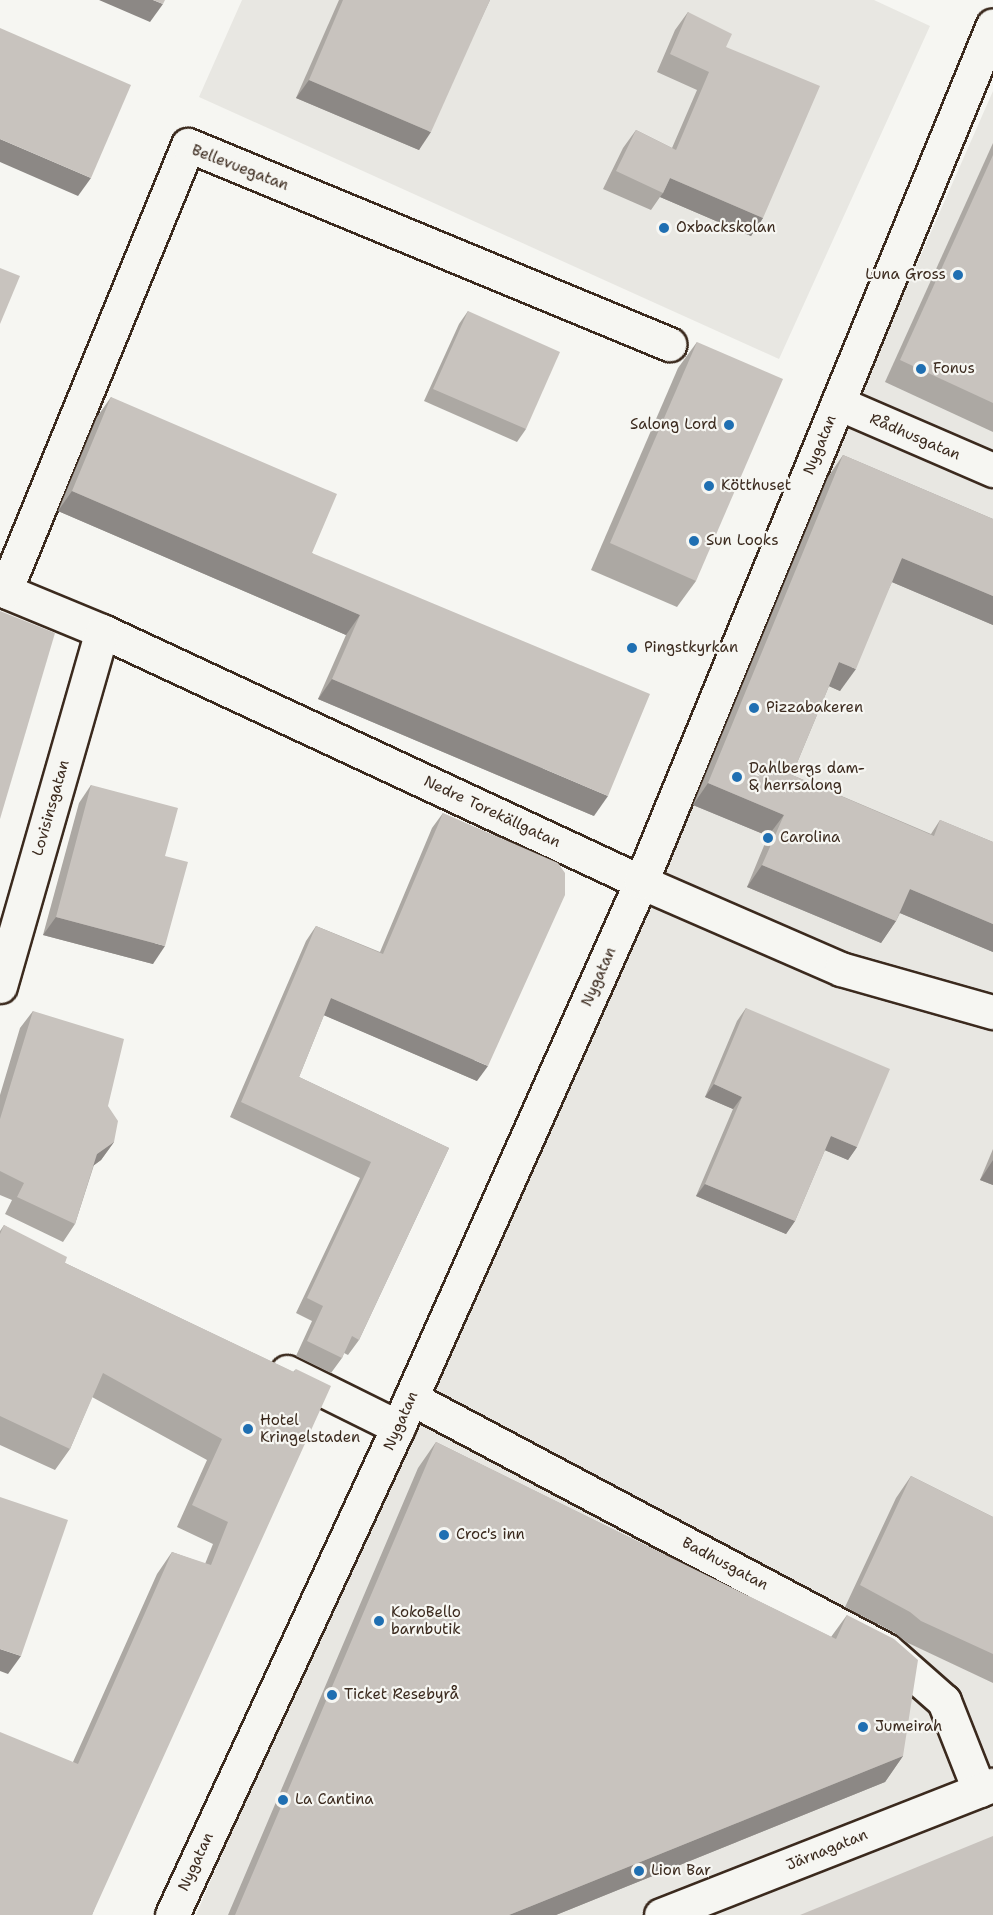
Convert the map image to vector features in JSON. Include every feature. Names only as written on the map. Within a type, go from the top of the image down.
[{"type":"street","name":"Nygatan","points":[[172,1915],[405,1412],[641,882],[837,403],[990,39]]},
{"type":"street","name":"Bellevuegatan","points":[[3,590],[188,146],[669,344]]},
{"type":"street","name":"Rådhusgatan","points":[[837,403],[993,470]]},
{"type":"street","name":"Nedre Torekällgatan","points":[[3,590],[102,631],[641,882],[841,969],[993,1012]]},
{"type":"street","name":"Lovisinsgatan","points":[[0,986],[102,631]]},
{"type":"street","name":"Badhusgatan","points":[[258,1358],[405,1412],[886,1650],[944,1701],[986,1787]]},
{"type":"street","name":"Järnagatan","points":[[662,1915],[986,1787]]},
{"type":"shaded area","name":"Oxbackskolan","points":[[242,0],[874,0],[930,26],[779,359],[199,97]]},
{"type":"shaded area","points":[[993,91],[993,1915],[196,1915],[323,1616]]},
{"type":"building","points":[[153,0],[165,0],[163,4]]},
{"type":"building","points":[[343,0],[490,0],[431,132],[309,80]]},
{"type":"building","points":[[688,12],[732,34],[726,47],[820,86],[763,218],[670,178],[663,193],[616,171],[636,130],[676,150],[709,72],[670,54]]},
{"type":"building","points":[[0,28],[131,85],[91,178],[0,139]]},
{"type":"building","points":[[993,155],[993,403],[900,360]]},
{"type":"building","points":[[0,268],[20,276],[0,324]]},
{"type":"building","points":[[468,311],[560,352],[526,429],[433,389]]},
{"type":"building","points":[[697,342],[783,379],[696,581],[610,543]]},
{"type":"building","points":[[111,397],[337,494],[312,553],[650,694],[608,796],[332,679],[360,615],[72,491]]},
{"type":"building","points":[[843,455],[993,519],[993,596],[902,558],[856,669],[839,662],[792,775],[934,836],[940,820],[993,842],[993,924],[910,889],[896,921],[762,865],[784,815],[708,783]]},
{"type":"building","points":[[0,611],[55,633],[0,819]]},
{"type":"building","points":[[91,785],[178,808],[165,856],[188,862],[165,946],[56,917]]},
{"type":"building","points":[[443,813],[558,863],[565,873],[565,895],[488,1066],[331,998],[299,1077],[449,1148],[359,1340],[352,1336],[342,1358],[307,1341],[323,1306],[307,1298],[371,1162],[241,1102],[316,926],[383,954]]},
{"type":"building","points":[[746,1008],[890,1069],[857,1147],[831,1136],[795,1221],[705,1184],[742,1097],[714,1084]]},
{"type":"building","points":[[33,1011],[124,1039],[108,1106],[118,1121],[114,1142],[97,1154],[75,1224],[17,1197],[24,1183],[0,1171],[0,1119]]},
{"type":"building","points":[[4,1225],[67,1257],[65,1263],[294,1372],[296,1369],[331,1386],[92,1915],[0,1915],[0,1732],[78,1764],[172,1552],[211,1565],[228,1522],[192,1505],[222,1439],[103,1373],[70,1449],[0,1416],[0,1234]]},
{"type":"building","points":[[436,1442],[836,1639],[847,1615],[894,1639],[918,1660],[903,1756],[509,1915],[235,1915]]},
{"type":"building","points":[[911,1476],[993,1517],[993,1654],[921,1621],[910,1612],[860,1585]]},
{"type":"building","points":[[0,1497],[68,1520],[21,1656],[0,1649]]},
{"type":"building","points":[[993,1836],[993,1915],[800,1915]]},
{"type":"place","name":"Oxbackskolan","points":[[664,228]]},
{"type":"place","name":"Luna Gross","points":[[958,275]]},
{"type":"place","name":"Fonus","points":[[921,369]]},
{"type":"place","name":"Salong Lord","points":[[729,425]]},
{"type":"place","name":"Kötthuset","points":[[709,486]]},
{"type":"place","name":"Sun Looks","points":[[694,541]]},
{"type":"place","name":"Pingstkyrkan","points":[[632,648]]},
{"type":"place","name":"Pizzabakeren","points":[[754,708]]},
{"type":"place","name":"Dahlbergs dam- & herrsalong","points":[[737,777]]},
{"type":"place","name":"Carolina","points":[[768,838]]},
{"type":"place","name":"Hotel Kringelstaden","points":[[248,1429]]},
{"type":"place","name":"Croc's inn","points":[[444,1535]]},
{"type":"place","name":"KokoBello barnbutik","points":[[379,1621]]},
{"type":"place","name":"Ticket Resebyrå","points":[[332,1695]]},
{"type":"place","name":"Jumeirah","points":[[863,1727]]},
{"type":"place","name":"La Cantina","points":[[283,1800]]},
{"type":"place","name":"Lion Bar","points":[[639,1871]]}]
